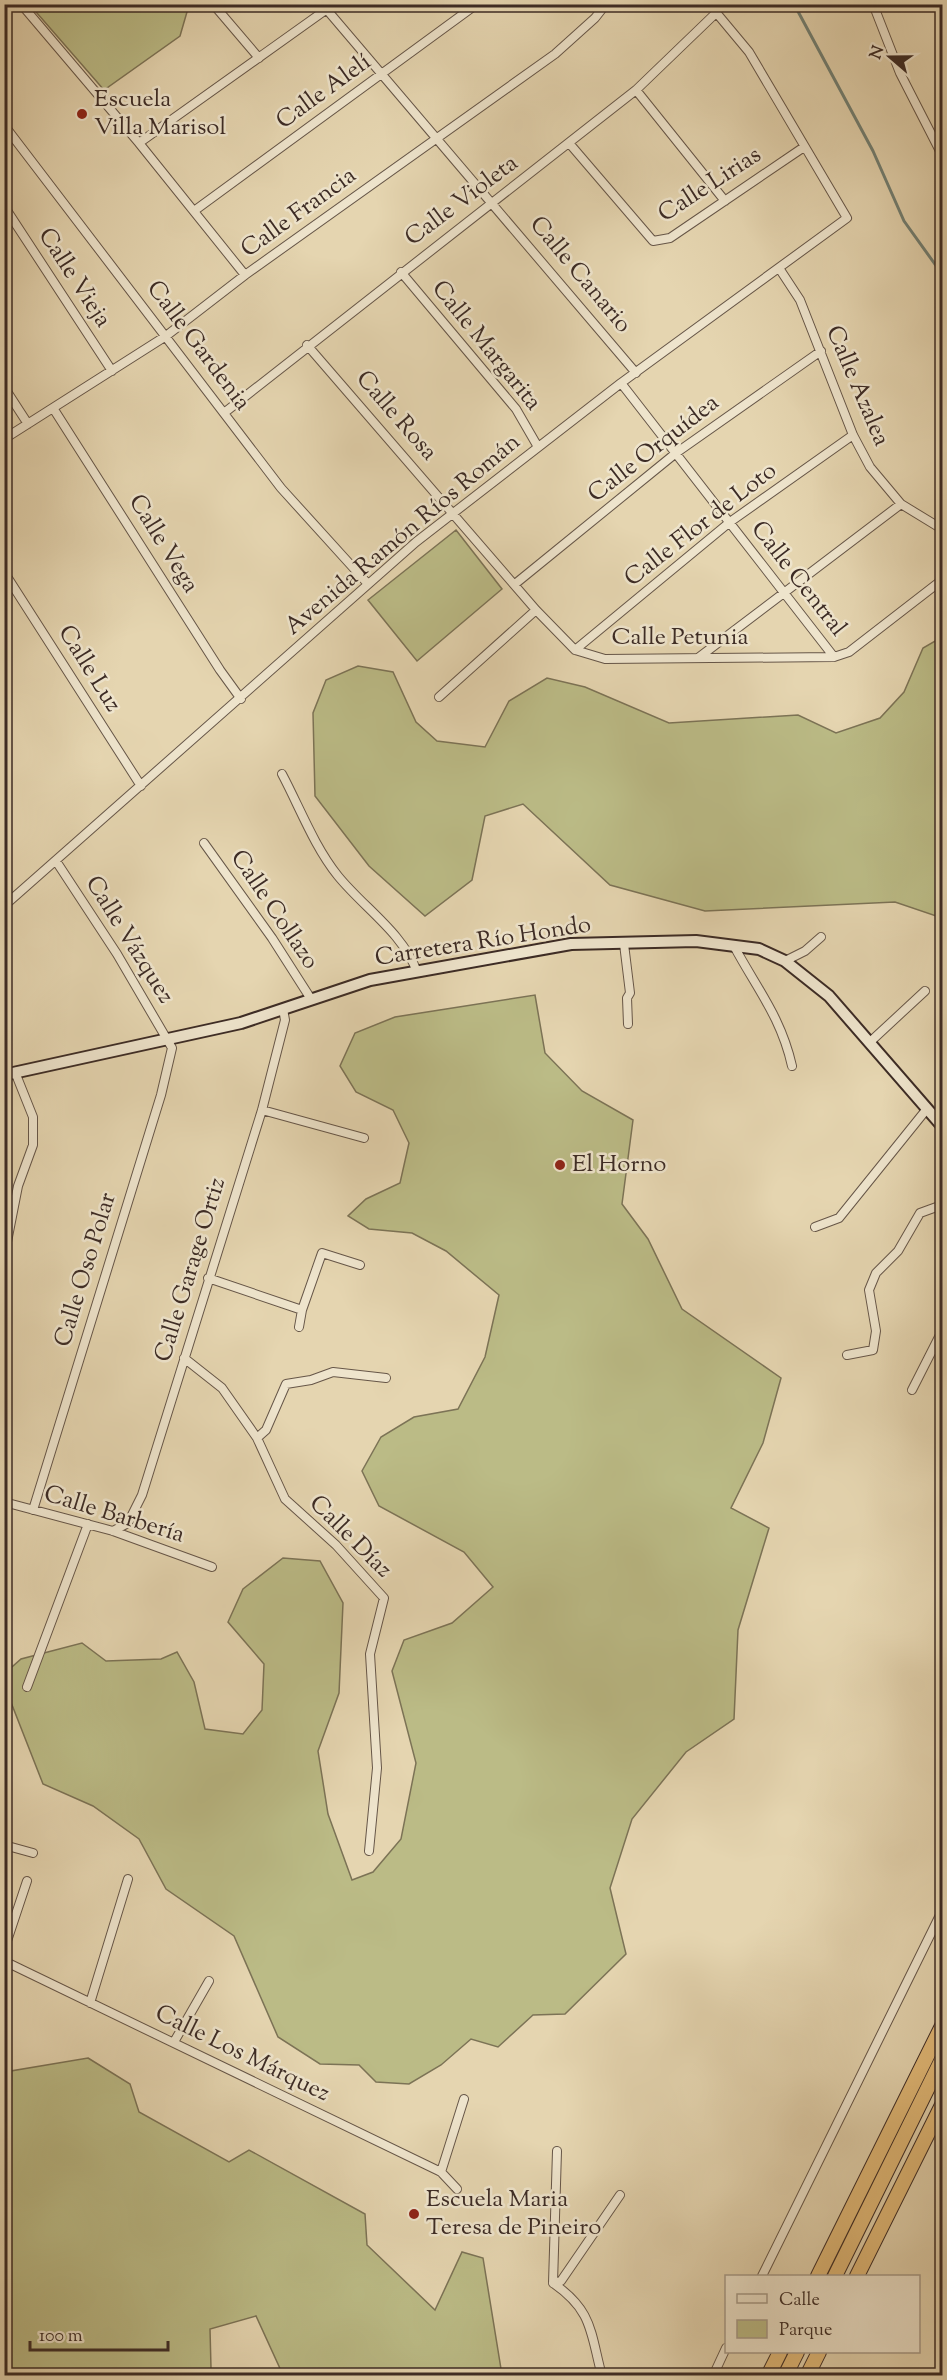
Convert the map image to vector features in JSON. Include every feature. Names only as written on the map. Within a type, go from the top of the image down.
[{"type":"highway","points":[[819,2275],[942,2026]]},
{"type":"highway","points":[[835,2275],[942,2058]]},
{"type":"highway","points":[[843,2275],[942,2065]]},
{"type":"highway","points":[[858,2275],[942,2105]]},
{"type":"highway","points":[[768,2376],[780,2353]]},
{"type":"highway","points":[[785,2376],[796,2353]]},
{"type":"highway","points":[[795,2376],[806,2353]]},
{"type":"highway","points":[[807,2376],[818,2353]]},
{"type":"street","points":[[21,4],[140,143],[245,275]]},
{"type":"street","points":[[213,4],[259,58]]},
{"type":"street","name":"Calle Alelí","points":[[194,211],[477,4]]},
{"type":"street","name":"Calle Francia","points":[[4,439],[166,336],[245,275],[555,54],[596,18],[606,4]]},
{"type":"street","points":[[709,4],[749,52],[804,147]]},
{"type":"street","points":[[873,4],[900,73],[942,152]]},
{"type":"street","points":[[140,143],[328,6]]},
{"type":"street","name":"Calle Canario","points":[[328,6],[382,74],[636,373]]},
{"type":"street","name":"Calle Violeta","points":[[224,413],[636,90],[717,12]]},
{"type":"street","points":[[636,90],[725,201]]},
{"type":"street","name":"Calle Gardenia","points":[[4,125],[281,488],[368,584]]},
{"type":"street","name":"Calle Lirias","points":[[569,143],[653,241],[670,238],[804,147]]},
{"type":"street","name":"Avenida Ramón Ríos Román","points":[[5,905],[242,699],[368,584],[455,513],[621,383],[847,218],[804,147]]},
{"type":"street","name":"Calle Vieja","points":[[4,206],[112,371]]},
{"type":"street","name":"Calle Azalea","points":[[779,268],[800,300],[853,435],[870,467],[901,504],[942,529]]},
{"type":"street","name":"Calle Margarita","points":[[401,272],[516,409],[538,447]]},
{"type":"street","name":"Calle Rosa","points":[[308,345],[455,513]]},
{"type":"street","name":"Calle Orquídea","points":[[515,584],[676,453],[821,351]]},
{"type":"street","name":"Calle Central","points":[[621,383],[834,657]]},
{"type":"street","points":[[4,387],[28,424]]},
{"type":"street","name":"Calle Vega","points":[[54,408],[220,670],[242,699]]},
{"type":"street","name":"Calle Flor de Loto","points":[[575,651],[730,522],[853,435]]},
{"type":"street","points":[[698,658],[901,504]]},
{"type":"street","points":[[455,513],[536,610],[575,651]]},
{"type":"street","name":"Calle Luz","points":[[4,572],[141,786]]},
{"type":"street","name":"Calle Petunia","points":[[575,651],[604,659],[834,657],[849,652],[942,580]]},
{"type":"street","points":[[439,697],[536,610]]},
{"type":"street","points":[[282,774],[318,847],[338,876],[410,952],[417,972]]},
{"type":"street","name":"Calle Collazo","points":[[204,843],[272,938],[311,999]]},
{"type":"street","name":"Calle Vázquez","points":[[56,861],[169,1040]]},
{"type":"street","points":[[785,962],[806,951],[821,936]]},
{"type":"street","name":"Carretera Río Hondo","points":[[10,1074],[241,1023],[370,980],[572,945],[696,941],[759,949],[785,962],[830,996],[942,1126]]},
{"type":"street","points":[[624,944],[630,993],[627,998],[628,1024]]},
{"type":"street","points":[[734,946],[775,1012],[787,1042],[792,1066]]},
{"type":"street","points":[[870,1042],[924,991]]},
{"type":"street","name":"Calle Garage Ortiz","points":[[113,1530],[128,1523],[142,1495],[262,1110],[285,1020],[283,1009]]},
{"type":"street","name":"Calle Oso Polar","points":[[33,1510],[161,1095],[172,1048],[169,1040]]},
{"type":"street","points":[[4,1257],[18,1186],[33,1145],[33,1117],[10,1074]]},
{"type":"street","points":[[262,1110],[364,1138]]},
{"type":"street","points":[[815,1227],[839,1218],[926,1110]]},
{"type":"street","points":[[847,1355],[873,1350],[876,1330],[869,1290],[876,1273],[898,1251],[920,1213],[942,1205]]},
{"type":"street","points":[[299,1327],[302,1310],[322,1253],[360,1265]]},
{"type":"street","points":[[208,1278],[302,1310]]},
{"type":"street","points":[[912,1390],[942,1330]]},
{"type":"street","name":"Calle Díaz","points":[[184,1358],[222,1388],[257,1438],[285,1499],[336,1545],[384,1598],[370,1653],[377,1768],[369,1851]]},
{"type":"street","points":[[257,1438],[266,1430],[286,1384],[311,1380],[333,1372],[386,1378]]},
{"type":"street","name":"Calle Barbería","points":[[4,1502],[113,1530],[212,1567]]},
{"type":"street","points":[[27,1687],[88,1524]]},
{"type":"street","points":[[4,1845],[33,1853]]},
{"type":"street","points":[[90,2003],[128,1879]]},
{"type":"street","points":[[4,1950],[27,1881]]},
{"type":"street","points":[[763,2275],[942,1911]]},
{"type":"street","name":"Calle Los Márquez","points":[[4,1961],[441,2172],[458,2189]]},
{"type":"street","points":[[174,2042],[209,1981]]},
{"type":"street","points":[[441,2172],[464,2099]]},
{"type":"street","points":[[553,2283],[557,2151]]},
{"type":"street","points":[[553,2283],[561,2281],[620,2194]]},
{"type":"street","points":[[553,2283],[574,2298],[585,2313],[602,2376]]},
{"type":"street","points":[[713,2376],[725,2350]]},
{"type":"green space","points":[[30,5],[189,5],[180,36],[104,90]]},
{"type":"green space","points":[[456,530],[502,589],[417,661],[368,600]]},
{"type":"green space","points":[[942,637],[942,918],[895,902],[705,911],[610,885],[523,804],[485,816],[472,880],[425,916],[369,866],[315,796],[313,713],[326,680],[358,666],[393,672],[416,722],[437,741],[485,747],[509,701],[547,678],[585,687],[669,723],[798,715],[836,733],[880,718],[904,692],[923,648]]},
{"type":"green space","points":[[535,995],[545,1053],[582,1091],[633,1120],[622,1204],[648,1239],[682,1309],[781,1378],[763,1443],[731,1508],[769,1528],[738,1630],[734,1719],[686,1752],[632,1819],[610,1888],[626,1954],[565,2014],[533,2015],[498,2047],[471,2039],[441,2065],[409,2084],[376,2082],[359,2065],[320,2064],[278,2037],[234,1936],[166,1889],[139,1839],[93,1806],[43,1784],[5,1687],[4,1674],[21,1659],[82,1643],[106,1661],[161,1659],[177,1652],[194,1682],[205,1729],[243,1734],[262,1710],[264,1664],[228,1622],[243,1589],[283,1558],[320,1561],[343,1603],[339,1693],[318,1751],[328,1814],[352,1880],[373,1872],[401,1839],[416,1763],[392,1671],[404,1640],[452,1623],[493,1587],[464,1552],[379,1506],[362,1471],[381,1437],[414,1417],[458,1409],[485,1357],[499,1295],[446,1251],[412,1233],[369,1229],[348,1216],[366,1199],[400,1183],[409,1143],[393,1110],[356,1092],[340,1066],[355,1033],[395,1017]]},
{"type":"green space","points":[[88,2058],[130,2084],[139,2112],[229,2162],[249,2150],[365,2214],[367,2245],[435,2310],[462,2252],[483,2258],[502,2375],[283,2375],[256,2316],[210,2329],[211,2368],[202,2375],[5,2375],[5,2072]]},
{"type":"waterway","points":[[794,4],[873,151],[904,221],[942,274]]},
{"type":"place","name":"Escuela Villa Marisol","points":[[82,114]]},
{"type":"place","name":"El Horno","points":[[560,1165]]},
{"type":"place","name":"Escuela Maria Teresa de Pineiro","points":[[414,2214]]}]
